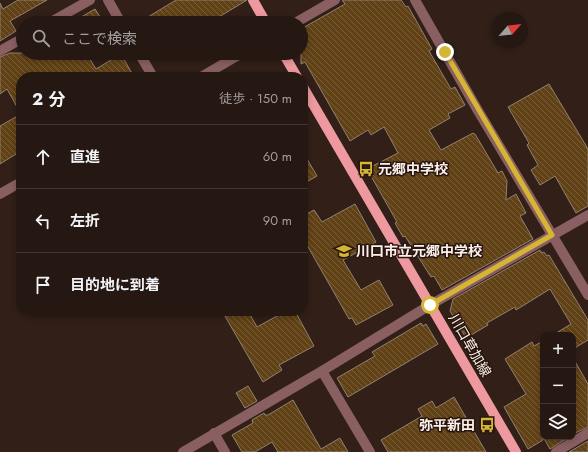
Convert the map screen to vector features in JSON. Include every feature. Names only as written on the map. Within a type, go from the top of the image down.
[{"type":"main road","points":[[253,0],[262,16]]},
{"type":"main road","points":[[288,60],[294,72]]},
{"type":"main road","name":"川口草加線","points":[[308,96],[516,452]]},
{"type":"street","points":[[61,16],[90,0]]},
{"type":"street","points":[[108,0],[118,16]]},
{"type":"street","points":[[307,16],[335,0]]},
{"type":"street","points":[[415,0],[477,109],[588,294]]},
{"type":"street","points":[[0,51],[16,42]]},
{"type":"street","points":[[143,60],[150,72]]},
{"type":"street","points":[[210,72],[230,60]]},
{"type":"street","points":[[0,194],[16,185]]},
{"type":"street","points":[[183,452],[322,371],[430,305],[588,215]]},
{"type":"street","points":[[322,371],[370,452]]},
{"type":"street","points":[[556,452],[588,433]]},
{"type":"street","points":[[214,434],[225,452]]},
{"type":"building","points":[[18,0],[47,0],[19,16],[16,16],[16,18],[10,21],[16,31],[0,41],[0,3],[3,9]]},
{"type":"building","points":[[176,0],[247,0],[221,16],[150,16]]},
{"type":"building","points":[[342,0],[401,0],[406,7],[408,6],[432,49],[429,51],[451,89],[455,87],[465,105],[448,114],[450,118],[429,130],[441,150],[473,133],[475,134],[498,173],[502,171],[507,181],[506,200],[516,194],[526,213],[520,216],[533,239],[442,290],[434,276],[431,277],[405,236],[403,237],[395,223],[397,222],[367,169],[398,153],[384,127],[371,135],[368,130],[350,141],[305,62],[301,64],[301,60],[308,60],[308,25],[345,4]]},
{"type":"building","points":[[95,9],[100,16],[83,16]]},
{"type":"building","points":[[10,53],[16,53],[16,60],[90,60],[96,69],[111,60],[124,60],[131,72],[16,72],[16,105],[7,89],[0,94],[0,57]]},
{"type":"building","points":[[549,84],[588,149],[588,206],[576,213],[555,176],[540,185],[531,170],[538,165],[527,145],[529,143],[508,107]]},
{"type":"building","points":[[16,117],[16,154],[0,164],[0,126]]},
{"type":"building","points":[[308,161],[317,176],[308,181]]},
{"type":"building","points":[[355,204],[376,242],[343,260],[361,290],[379,280],[393,305],[356,325],[352,318],[349,319],[308,247],[308,213],[314,210],[322,222]]},
{"type":"building","points":[[540,250],[547,256],[549,255],[588,320],[588,340],[576,347],[576,332],[558,332],[571,324],[550,289],[516,310],[515,307],[487,323],[488,325],[466,338],[450,311],[453,299]]},
{"type":"building","points":[[225,316],[251,316],[257,327],[277,316],[298,316],[314,346],[279,365],[282,370],[263,382]]},
{"type":"building","points":[[421,323],[423,326],[426,324],[438,344],[348,397],[337,378],[375,356],[372,352]]},
{"type":"building","points":[[532,342],[534,346],[540,343],[540,440],[543,440],[528,449],[504,407],[526,394],[505,359]]},
{"type":"building","points":[[576,363],[588,384],[588,427],[576,433]]},
{"type":"building","points":[[248,386],[257,401],[245,408],[236,393]]},
{"type":"building","points":[[454,397],[486,452],[388,452],[381,440],[422,416],[418,409],[432,401],[436,408]]},
{"type":"building","points":[[293,400],[321,449],[340,438],[348,452],[278,452],[272,442],[255,452],[242,452],[232,435],[253,423],[252,420],[264,413],[265,415],[268,415]]},
{"type":"building","points":[[545,440],[564,440],[550,449]]},
{"type":"building","points":[[588,441],[588,452],[569,452]]},
{"type":"place","name":"元郷中学校","points":[[366,169]]},
{"type":"place","name":"川口市立元郷中学校","points":[[344,251]]},
{"type":"place","name":"弥平新田","points":[[487,425]]},
{"type":"route","points":[[430,305],[552,235],[445,52]]}]
